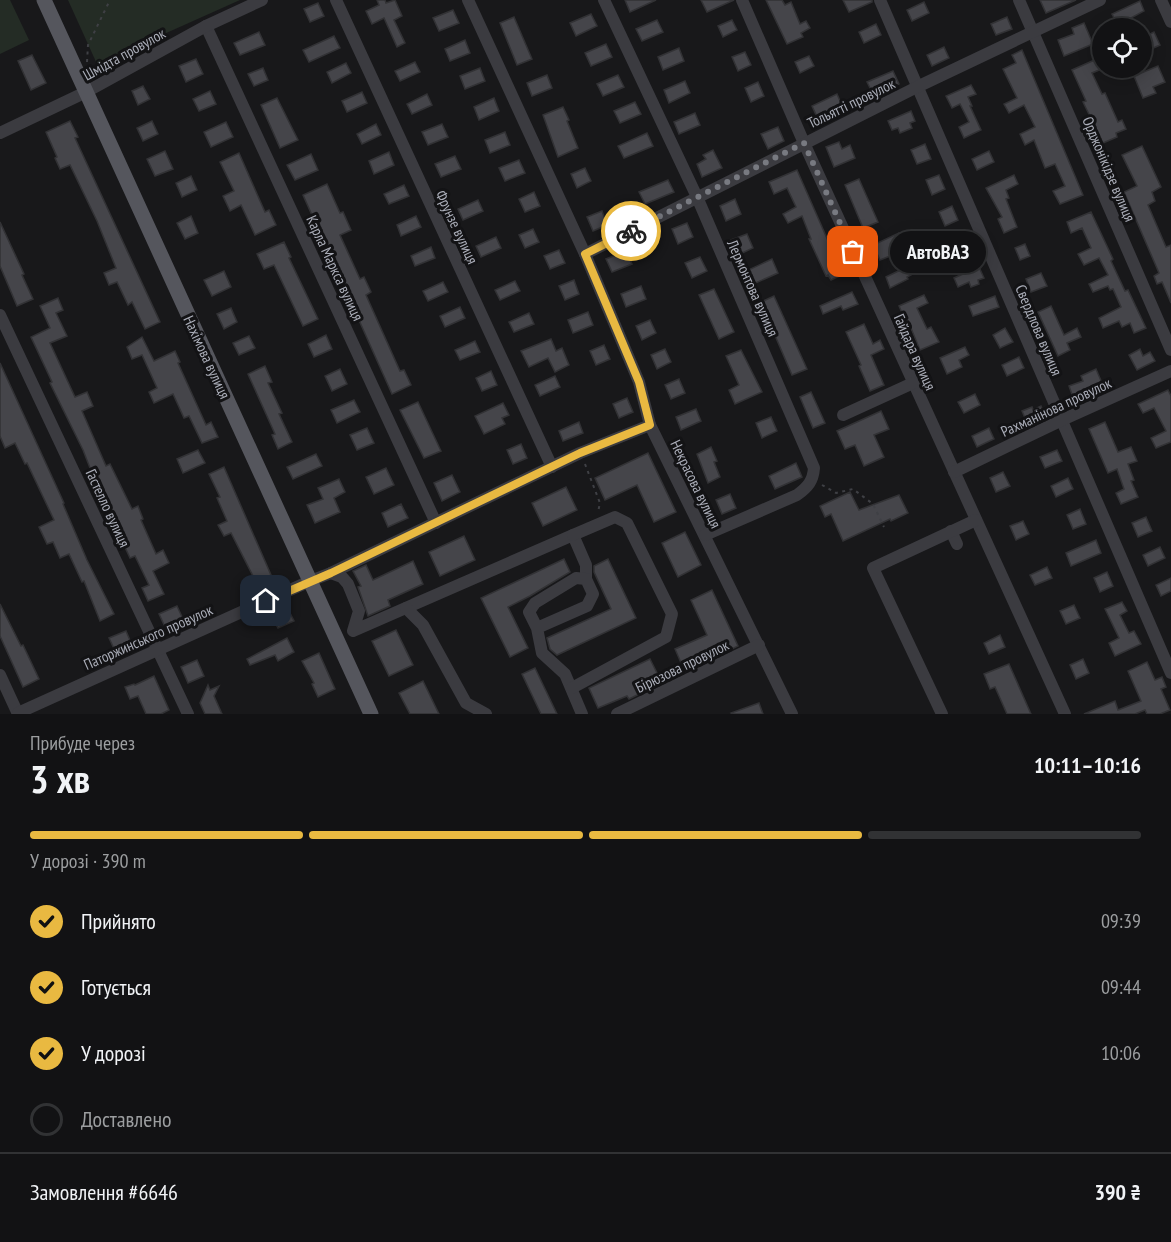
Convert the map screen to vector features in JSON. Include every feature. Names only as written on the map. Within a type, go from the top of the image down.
[{"type":"main road","name":"Нахімова вулиця","points":[[44,0],[371,714]]},
{"type":"street","name":"Шмідта провулок","points":[[0,133],[86,92],[206,27],[262,0]]},
{"type":"street","name":"Фрунзе вулиця","points":[[336,0],[552,467]]},
{"type":"street","name":"Некрасова вулиця","points":[[468,0],[585,254],[639,382],[650,425],[792,714]]},
{"type":"street","name":"Лермонтова вулиця","points":[[604,0],[697,197],[809,454],[814,473]]},
{"type":"street","name":"Гайдара вулиця","points":[[742,0],[804,143],[1065,714]]},
{"type":"street","name":"Свердлова вулиця","points":[[880,0],[1171,673]]},
{"type":"street","name":"Орджонікідзе вулиця","points":[[1019,0],[1171,350]]},
{"type":"street","name":"Тольятті провулок","points":[[585,254],[917,87],[1100,0]]},
{"type":"street","points":[[1161,0],[1171,22]]},
{"type":"street","name":"Карла Маркса вулиця","points":[[206,27],[436,523]]},
{"type":"street","name":"Гастелло вулиця","points":[[0,315],[188,714]]},
{"type":"street","name":"Рахманінова провулок","points":[[954,472],[1171,371]]},
{"type":"street","points":[[843,415],[913,383]]},
{"type":"street","name":"Паторжинського провулок","points":[[18,713],[331,573],[580,453],[650,425]]},
{"type":"street","points":[[705,536],[797,495],[807,488],[814,478],[814,473]]},
{"type":"street","points":[[338,642],[353,632],[406,608],[615,517],[627,523],[672,614],[666,637],[572,688]]},
{"type":"street","points":[[942,714],[873,567],[975,520]]},
{"type":"street","points":[[951,531],[957,544]]},
{"type":"street","points":[[537,628],[587,606],[593,594],[586,579],[586,565],[573,535]]},
{"type":"street","points":[[331,573],[342,577],[348,584],[359,611],[353,632]]},
{"type":"street","points":[[582,714],[566,674],[542,653],[537,628],[529,612],[535,603],[576,578],[586,579]]},
{"type":"street","points":[[406,608],[423,625],[466,703],[486,714]]},
{"type":"street","name":"Бірюзова провулок","points":[[617,714],[759,645]]},
{"type":"street","points":[[0,675],[18,713]]},
{"type":"path","points":[[87,69],[88,45],[110,0]]},
{"type":"path","points":[[580,453],[600,503],[595,526]]},
{"type":"path","points":[[814,473],[820,484],[831,492],[853,489],[866,498],[873,504],[885,527]]},
{"type":"shaded area","points":[[0,0],[10,0],[29,40],[0,54]]},
{"type":"shaded area","points":[[68,0],[240,0],[97,64]]},
{"type":"building","points":[[377,0],[385,0],[386,3],[395,0],[402,16],[394,20],[405,43],[397,47],[384,18],[372,24],[366,11],[379,5]]},
{"type":"building","points":[[625,0],[656,0],[630,12]]},
{"type":"building","points":[[701,0],[734,0],[707,12]]},
{"type":"building","points":[[766,0],[782,0],[785,5],[791,2],[800,24],[806,21],[810,28],[801,33],[803,37],[787,44]]},
{"type":"building","points":[[843,0],[872,0],[872,2],[849,12]]},
{"type":"building","points":[[1040,0],[1076,0],[1046,13]]},
{"type":"building","points":[[1140,1],[1144,11],[1131,18],[1114,18],[1112,14]]},
{"type":"building","points":[[924,2],[929,13],[912,21],[907,10]]},
{"type":"building","points":[[318,3],[324,16],[310,22],[304,9]]},
{"type":"building","points":[[453,10],[459,23],[439,31],[433,18]]},
{"type":"building","points":[[591,14],[597,26],[576,36],[570,23]]},
{"type":"building","points":[[514,17],[532,59],[517,65],[500,23]]},
{"type":"building","points":[[1007,17],[1012,29],[996,35],[991,24]]},
{"type":"building","points":[[657,20],[663,32],[642,41],[636,29]]},
{"type":"building","points":[[732,20],[737,30],[723,37],[718,26]]},
{"type":"building","points":[[1084,23],[1092,44],[1064,56],[1058,40],[1074,34],[1072,28]]},
{"type":"building","points":[[876,24],[881,35],[864,43],[859,32]]},
{"type":"building","points":[[259,32],[265,45],[240,55],[234,43]]},
{"type":"building","points":[[1154,32],[1160,45],[1152,49],[1152,33]]},
{"type":"building","points":[[334,36],[340,48],[309,62],[303,50]]},
{"type":"building","points":[[465,40],[470,53],[450,61],[445,49]]},
{"type":"building","points":[[606,44],[612,57],[591,66],[585,53]]},
{"type":"building","points":[[944,47],[949,58],[932,66],[927,55]]},
{"type":"building","points":[[679,48],[684,61],[663,70],[658,57]]},
{"type":"building","points":[[1022,50],[1083,195],[1060,204],[1053,191],[1065,186],[1055,164],[1045,168],[1034,140],[1025,145],[1020,134],[1035,127],[1024,105],[1009,113],[1004,104],[1017,98],[1003,69],[1016,63],[1012,55]]},
{"type":"building","points":[[745,52],[751,65],[738,71],[732,57]]},
{"type":"building","points":[[32,55],[46,83],[31,90],[18,61]]},
{"type":"building","points":[[809,56],[814,66],[800,73],[795,62]]},
{"type":"building","points":[[196,59],[203,74],[186,82],[179,66]]},
{"type":"building","points":[[1092,61],[1092,78],[1094,78],[1102,94],[1105,93],[1118,122],[1122,120],[1126,129],[1116,133],[1117,137],[1103,143],[1083,102],[1086,101],[1072,70]]},
{"type":"building","points":[[415,62],[420,72],[400,81],[395,71]]},
{"type":"building","points":[[346,63],[351,73],[332,83],[327,72]]},
{"type":"building","points":[[1158,66],[1165,82],[1153,87],[1156,93],[1143,98],[1135,78],[1152,78],[1152,68]]},
{"type":"building","points":[[263,68],[268,80],[254,86],[248,74]]},
{"type":"building","points":[[480,68],[485,81],[465,89],[460,76]]},
{"type":"building","points":[[893,71],[899,84],[874,96],[867,82]]},
{"type":"building","points":[[547,75],[552,88],[532,96],[527,83]]},
{"type":"building","points":[[618,75],[624,87],[603,96],[597,84]]},
{"type":"building","points":[[685,81],[690,93],[669,103],[664,90]]},
{"type":"building","points":[[758,82],[764,96],[751,102],[745,88]]},
{"type":"building","points":[[971,85],[976,94],[968,97],[972,106],[970,106],[981,130],[964,138],[959,127],[969,122],[960,104],[952,108],[946,96]]},
{"type":"building","points":[[143,86],[150,99],[138,105],[132,91]]},
{"type":"building","points":[[210,91],[216,104],[199,111],[193,99]]},
{"type":"building","points":[[362,92],[367,103],[347,112],[342,101]]},
{"type":"building","points":[[427,94],[432,105],[412,114],[407,104]]},
{"type":"building","points":[[837,94],[844,110],[819,121],[812,106]]},
{"type":"building","points":[[277,98],[298,140],[280,148],[261,105]]},
{"type":"building","points":[[494,98],[499,111],[479,120],[474,107]]},
{"type":"building","points":[[635,102],[641,114],[620,123],[614,111]]},
{"type":"building","points":[[563,107],[578,148],[558,157],[543,115]]},
{"type":"building","points":[[911,111],[915,121],[910,123],[912,128],[900,133],[898,128],[892,130],[888,121]]},
{"type":"building","points":[[695,113],[700,125],[679,134],[674,122]]},
{"type":"building","points":[[70,121],[78,137],[75,138],[160,322],[145,329],[132,302],[128,305],[117,282],[109,285],[104,273],[116,268],[97,221],[70,165],[60,169],[55,158],[57,157],[46,132]]},
{"type":"building","points":[[152,121],[158,134],[143,141],[137,128]]},
{"type":"building","points":[[226,122],[233,137],[211,147],[204,132]]},
{"type":"building","points":[[376,124],[381,135],[362,144],[357,134]]},
{"type":"building","points":[[442,124],[448,137],[428,145],[422,132]]},
{"type":"building","points":[[778,127],[784,141],[768,149],[761,134]]},
{"type":"building","points":[[505,132],[510,145],[490,153],[485,140]]},
{"type":"building","points":[[647,133],[653,146],[624,158],[618,146]]},
{"type":"building","points":[[839,142],[842,149],[850,145],[855,158],[834,167],[826,147]]},
{"type":"building","points":[[925,144],[931,159],[917,164],[911,150]]},
{"type":"building","points":[[1142,146],[1161,187],[1152,192],[1155,201],[1148,205],[1166,247],[1171,245],[1171,303],[1162,282],[1157,284],[1154,276],[1159,273],[1124,192],[1137,186],[1122,155]]},
{"type":"building","points":[[713,150],[722,168],[702,177],[697,164],[706,159],[703,155]]},
{"type":"building","points":[[165,151],[173,169],[155,176],[147,159]]},
{"type":"building","points":[[989,151],[994,162],[977,170],[972,159]]},
{"type":"building","points":[[389,152],[394,165],[374,174],[369,161]]},
{"type":"building","points":[[239,153],[265,212],[269,210],[276,225],[255,235],[241,205],[230,211],[223,196],[234,191],[220,162]]},
{"type":"building","points":[[311,154],[318,170],[295,180],[287,165]]},
{"type":"building","points":[[455,156],[461,169],[441,177],[435,164]]},
{"type":"building","points":[[519,160],[525,173],[505,181],[499,168]]},
{"type":"building","points":[[585,168],[591,181],[577,188],[571,174]]},
{"type":"building","points":[[797,170],[833,252],[836,251],[840,259],[837,260],[844,274],[831,280],[828,275],[826,276],[809,239],[811,239],[802,216],[788,223],[783,214],[796,207],[787,188],[774,194],[769,182]]},
{"type":"building","points":[[939,175],[945,189],[932,195],[926,180]]},
{"type":"building","points":[[1014,175],[1018,184],[1006,190],[1009,198],[1006,199],[1017,227],[1004,233],[998,219],[1002,217],[986,188]]},
{"type":"building","points":[[191,176],[197,190],[182,197],[176,183]]},
{"type":"building","points":[[859,179],[878,222],[863,228],[845,185]]},
{"type":"building","points":[[668,180],[674,192],[645,204],[639,192]]},
{"type":"building","points":[[327,184],[340,213],[343,212],[351,230],[340,235],[360,279],[364,277],[371,292],[366,295],[400,371],[404,370],[411,385],[392,394],[303,195]]},
{"type":"building","points":[[404,185],[409,196],[389,204],[384,194]]},
{"type":"building","points":[[534,192],[540,206],[525,212],[519,199]]},
{"type":"building","points":[[735,199],[741,214],[726,221],[720,206]]},
{"type":"building","points":[[478,200],[483,211],[463,220],[458,209]]},
{"type":"building","points":[[952,206],[958,220],[945,226],[939,212]]},
{"type":"building","points":[[602,211],[607,225],[593,231],[587,217]]},
{"type":"building","points":[[1091,212],[1125,291],[1128,290],[1146,328],[1134,333],[1130,323],[1122,327],[1119,321],[1103,328],[1099,318],[1121,307],[1113,289],[1110,290],[1108,286],[1093,292],[1089,284],[1108,275],[1099,258],[1084,265],[1078,254],[1091,248],[1082,228],[1071,233],[1067,222]]},
{"type":"building","points":[[191,216],[198,233],[185,239],[177,223]]},
{"type":"building","points":[[416,216],[421,227],[401,236],[397,225]]},
{"type":"building","points":[[0,222],[33,299],[17,306],[0,266]]},
{"type":"building","points":[[687,223],[693,237],[678,244],[672,229]]},
{"type":"building","points":[[533,229],[539,242],[525,248],[519,235]]},
{"type":"building","points":[[899,233],[903,242],[892,247],[895,254],[880,260],[873,245]]},
{"type":"building","points":[[747,234],[753,248],[738,255],[731,240]]},
{"type":"building","points":[[967,236],[973,251],[960,256],[954,243]]},
{"type":"building","points":[[496,237],[501,248],[481,257],[476,246]]},
{"type":"building","points":[[284,242],[291,257],[289,258],[318,319],[303,326],[274,265],[264,269],[257,254]]},
{"type":"building","points":[[1025,244],[1030,256],[1020,260],[1015,248]]},
{"type":"building","points":[[431,247],[435,258],[415,266],[411,256]]},
{"type":"building","points":[[559,250],[565,263],[550,269],[544,256]]},
{"type":"building","points":[[626,251],[632,264],[612,272],[606,259]]},
{"type":"building","points":[[700,257],[707,271],[692,278],[685,263]]},
{"type":"building","points":[[772,259],[778,273],[751,285],[744,272]]},
{"type":"building","points":[[919,261],[922,269],[890,288],[886,277]]},
{"type":"building","points":[[979,267],[984,278],[978,280],[979,284],[971,287],[969,282],[958,287],[954,278]]},
{"type":"building","points":[[224,271],[231,287],[212,296],[204,280]]},
{"type":"building","points":[[1041,273],[1047,286],[1031,292],[1026,279]]},
{"type":"building","points":[[574,280],[579,294],[565,300],[559,286]]},
{"type":"building","points":[[515,281],[520,291],[500,300],[495,290]]},
{"type":"building","points":[[443,282],[448,292],[428,301],[423,291]]},
{"type":"building","points":[[641,286],[646,299],[626,307],[621,294]]},
{"type":"building","points":[[714,289],[734,332],[719,339],[699,295]]},
{"type":"building","points":[[852,292],[858,304],[843,310],[841,306],[823,314],[820,306]]},
{"type":"building","points":[[924,295],[928,303],[917,308],[927,329],[931,327],[939,342],[920,350],[899,306]]},
{"type":"building","points":[[774,296],[807,369],[792,375],[759,303]]},
{"type":"building","points":[[995,296],[999,307],[973,316],[969,306]]},
{"type":"building","points":[[58,298],[63,310],[56,313],[67,336],[50,343],[75,397],[87,392],[93,406],[82,411],[106,466],[110,464],[132,509],[138,506],[143,519],[141,520],[156,554],[163,550],[169,563],[153,571],[164,594],[148,601],[142,588],[149,585],[135,556],[130,558],[123,543],[126,542],[110,507],[107,508],[31,337],[50,328],[40,306]]},
{"type":"building","points":[[1051,306],[1064,335],[1077,328],[1081,337],[1067,343],[1070,350],[1058,356],[1038,312]]},
{"type":"building","points":[[460,307],[465,318],[445,327],[440,316]]},
{"type":"building","points":[[231,308],[237,322],[224,329],[217,314]]},
{"type":"building","points":[[588,312],[593,325],[573,333],[568,320]]},
{"type":"building","points":[[529,313],[534,324],[514,332],[509,322]]},
{"type":"building","points":[[650,320],[656,333],[642,340],[636,326]]},
{"type":"building","points":[[864,324],[873,344],[880,340],[884,349],[871,355],[884,385],[870,391],[846,332]]},
{"type":"building","points":[[1005,328],[1013,342],[1000,348],[993,335]]},
{"type":"building","points":[[326,335],[332,349],[314,357],[308,344]]},
{"type":"building","points":[[249,336],[255,348],[239,355],[233,343]]},
{"type":"building","points":[[142,337],[154,361],[175,351],[180,362],[178,363],[206,425],[211,422],[218,437],[202,443],[189,416],[184,418],[173,394],[154,403],[149,392],[157,388],[142,355],[132,359],[127,347]]},
{"type":"building","points":[[551,339],[556,351],[562,348],[569,365],[555,372],[548,358],[529,367],[521,351]]},
{"type":"building","points":[[475,341],[480,352],[460,360],[455,350]]},
{"type":"building","points":[[604,345],[610,359],[596,365],[590,351]]},
{"type":"building","points":[[965,347],[969,355],[959,360],[962,367],[947,374],[940,358]]},
{"type":"building","points":[[665,349],[671,362],[657,369],[651,355]]},
{"type":"building","points":[[1140,349],[1143,356],[1150,352],[1155,361],[1137,370],[1129,355]]},
{"type":"building","points":[[741,350],[762,392],[735,404],[729,390],[739,385],[726,356]]},
{"type":"building","points":[[1019,357],[1024,368],[1007,376],[1002,365]]},
{"type":"building","points":[[0,363],[64,503],[87,560],[114,614],[100,621],[84,581],[82,582],[69,554],[60,558],[53,542],[47,544],[39,527],[54,520],[27,463],[25,464],[15,443],[5,448],[0,436]]},
{"type":"building","points":[[265,366],[272,382],[268,383],[282,413],[279,414],[292,442],[278,449],[272,435],[275,434],[248,374]]},
{"type":"building","points":[[340,369],[347,384],[332,391],[325,376]]},
{"type":"building","points":[[1096,369],[1105,390],[1075,403],[1069,386],[1083,381],[1081,376]]},
{"type":"building","points":[[491,371],[497,385],[482,391],[476,378]]},
{"type":"building","points":[[555,376],[560,387],[540,396],[535,385]]},
{"type":"building","points":[[679,379],[685,393],[671,399],[665,385]]},
{"type":"building","points":[[1168,390],[1171,396],[1171,442],[1156,448],[1151,438],[1166,431],[1154,408],[1143,413],[1138,404]]},
{"type":"building","points":[[811,392],[825,423],[813,428],[800,397]]},
{"type":"building","points":[[975,394],[980,405],[964,413],[958,402]]},
{"type":"building","points":[[627,398],[633,412],[619,418],[613,404]]},
{"type":"building","points":[[354,400],[360,412],[337,423],[331,410]]},
{"type":"building","points":[[418,402],[441,451],[424,458],[400,410]]},
{"type":"building","points":[[503,403],[509,415],[502,418],[505,424],[484,434],[475,416]]},
{"type":"building","points":[[1041,406],[1046,418],[1020,430],[1016,422],[1025,418],[1022,411],[1032,407],[1033,410]]},
{"type":"building","points":[[696,409],[701,421],[681,430],[676,417]]},
{"type":"building","points":[[881,411],[889,429],[874,435],[884,457],[864,466],[855,445],[845,449],[837,431]]},
{"type":"building","points":[[771,417],[777,431],[762,438],[756,423]]},
{"type":"building","points":[[579,422],[583,433],[563,441],[559,431]]},
{"type":"building","points":[[1105,422],[1118,452],[1131,447],[1137,461],[1128,464],[1134,480],[1131,481],[1138,497],[1121,504],[1116,493],[1124,489],[1117,469],[1108,473],[1089,429]]},
{"type":"building","points":[[367,428],[374,443],[357,450],[350,435]]},
{"type":"building","points":[[989,428],[994,439],[977,447],[972,436]]},
{"type":"building","points":[[521,444],[527,458],[513,464],[507,450]]},
{"type":"building","points":[[711,447],[720,477],[708,483],[697,454]]},
{"type":"building","points":[[198,450],[205,463],[183,473],[177,459]]},
{"type":"building","points":[[1057,450],[1062,461],[1045,468],[1040,457]]},
{"type":"building","points":[[648,453],[676,512],[654,522],[637,485],[605,500],[595,478]]},
{"type":"building","points":[[316,454],[322,466],[293,479],[287,467]]},
{"type":"building","points":[[796,463],[802,477],[775,489],[769,476]]},
{"type":"building","points":[[224,467],[271,575],[256,582],[231,533],[224,536],[218,525],[227,521],[217,498],[220,497],[209,474]]},
{"type":"building","points":[[386,468],[394,485],[374,494],[366,477]]},
{"type":"building","points":[[1003,472],[1010,486],[996,492],[990,478]]},
{"type":"building","points":[[452,475],[460,492],[442,501],[434,483]]},
{"type":"building","points":[[1068,478],[1073,489],[1056,497],[1051,486]]},
{"type":"building","points":[[339,479],[345,492],[334,498],[340,512],[315,523],[307,505],[323,499],[318,488]]},
{"type":"building","points":[[566,487],[577,510],[543,526],[532,503]]},
{"type":"building","points":[[850,492],[859,510],[899,495],[908,513],[843,541],[831,514],[825,517],[820,506]]},
{"type":"building","points":[[730,494],[736,508],[722,514],[716,500]]},
{"type":"building","points":[[401,504],[408,518],[388,527],[382,513]]},
{"type":"building","points":[[1080,509],[1086,524],[1073,529],[1067,515]]},
{"type":"building","points":[[1146,517],[1152,531],[1138,537],[1132,523]]},
{"type":"building","points":[[1023,521],[1029,534],[1016,540],[1010,526]]},
{"type":"building","points":[[685,532],[701,565],[678,577],[662,543]]},
{"type":"building","points":[[464,536],[475,560],[440,576],[429,552]]},
{"type":"building","points":[[1096,540],[1101,553],[1071,566],[1066,553]]},
{"type":"building","points":[[1160,547],[1165,558],[1148,566],[1143,555]]},
{"type":"building","points":[[564,559],[570,572],[508,607],[528,648],[510,657],[481,598]]},
{"type":"building","points":[[608,559],[636,618],[557,655],[550,649],[547,638],[611,609],[594,572],[594,566]]},
{"type":"building","points":[[413,561],[423,584],[388,600],[390,606],[368,616],[358,587],[361,586],[353,571],[366,565],[373,580]]},
{"type":"building","points":[[1047,567],[1052,578],[1035,585],[1030,575]]},
{"type":"building","points":[[1107,572],[1113,586],[1100,592],[1094,578]]},
{"type":"building","points":[[1171,578],[1171,591],[1161,596],[1156,585]]},
{"type":"building","points":[[712,590],[738,646],[685,672],[675,649],[707,635],[691,600]]},
{"type":"building","points":[[1122,602],[1127,611],[1120,615],[1129,633],[1134,631],[1141,644],[1115,656],[1109,643],[1119,638],[1105,609]]},
{"type":"building","points":[[0,604],[39,679],[23,687],[0,636]]},
{"type":"building","points":[[1074,605],[1080,618],[1066,624],[1060,611]]},
{"type":"building","points":[[177,606],[184,621],[166,629],[159,614]]},
{"type":"building","points":[[289,611],[294,621],[278,628],[273,619]]},
{"type":"building","points":[[396,630],[413,665],[389,676],[372,641]]},
{"type":"building","points":[[126,631],[132,645],[116,653],[109,638]]},
{"type":"building","points":[[1000,635],[1005,647],[989,654],[984,643]]},
{"type":"building","points":[[287,638],[294,652],[278,661],[275,655],[250,665],[247,659]]},
{"type":"building","points":[[319,653],[335,689],[318,697],[312,684],[314,683],[302,661]]},
{"type":"building","points":[[650,659],[662,683],[629,699],[627,696],[598,708],[589,688]]},
{"type":"building","points":[[1083,659],[1089,673],[1076,679],[1070,665]]},
{"type":"building","points":[[197,660],[204,676],[188,683],[181,667]]},
{"type":"building","points":[[1147,662],[1155,680],[1162,677],[1166,687],[1161,689],[1170,710],[1160,714],[1147,714],[1145,710],[1135,714],[1084,714],[1115,701],[1118,710],[1141,701],[1128,671]]},
{"type":"building","points":[[1009,664],[1031,714],[1007,714],[995,687],[990,689],[984,674]]},
{"type":"building","points":[[535,668],[557,714],[541,714],[522,674]]},
{"type":"building","points":[[154,676],[169,710],[161,714],[146,714],[138,696],[130,699],[125,687]]},
{"type":"building","points":[[423,681],[439,714],[410,714],[399,693]]},
{"type":"building","points":[[208,685],[210,690],[219,686],[214,696],[222,714],[205,714],[200,703]]},
{"type":"building","points":[[759,703],[763,714],[731,713]]},
{"type":"way so far","points":[[631,231],[804,143],[853,252]]},
{"type":"place","name":"АвтоВАЗ","points":[[853,252]]},
{"type":"route","points":[[266,601],[331,573],[580,453],[650,425],[639,382],[585,254],[631,231]]}]
